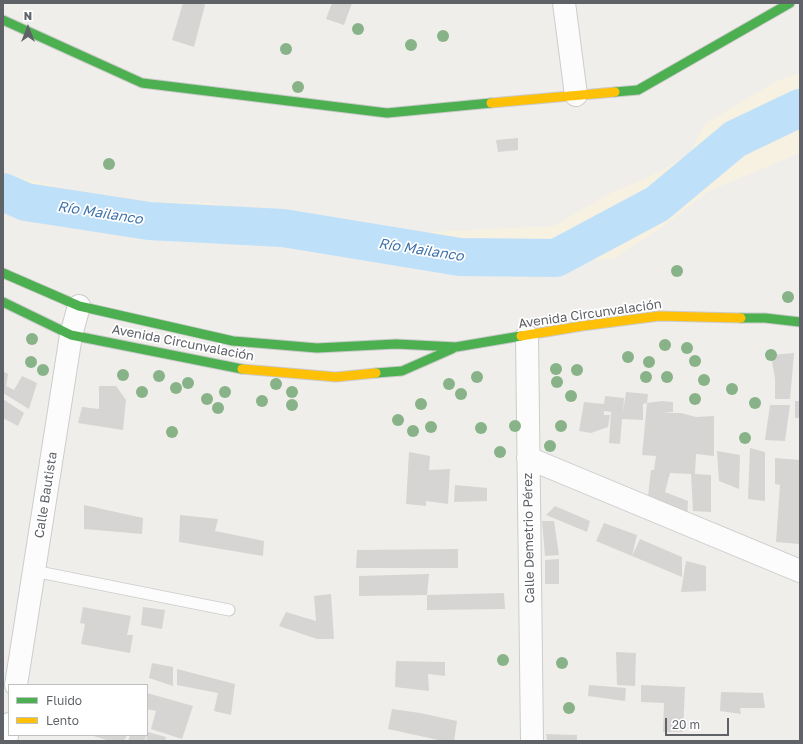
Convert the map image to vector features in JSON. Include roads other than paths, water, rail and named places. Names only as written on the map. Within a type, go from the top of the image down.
[{"type":"main road","points":[[3,20],[142,83],[387,113],[638,90],[790,3]]},
{"type":"main road","name":"Avenida Circunvalación","points":[[3,273],[79,306],[233,341],[317,348],[396,344],[456,347],[582,326],[659,316],[765,318],[800,322]]},
{"type":"main road","name":"Avenida Circunvalación","points":[[3,302],[71,335],[237,369],[336,377],[402,371],[456,347]]},
{"type":"street","points":[[564,3],[576,95]]},
{"type":"street","name":"Calle Bautista","points":[[16,684],[71,335],[79,306]]},
{"type":"street","name":"Calle Demetrio Pérez","points":[[527,336],[532,741]]},
{"type":"street","points":[[528,458],[800,571]]},
{"type":"street","points":[[6,741],[8,730]]},
{"type":"lane","points":[[34,571],[229,610]]},
{"type":"waterway","name":"Río Mailanco","points":[[3,192],[26,202],[149,221],[283,228],[460,257],[556,258],[657,204],[735,139],[800,108]]}]
